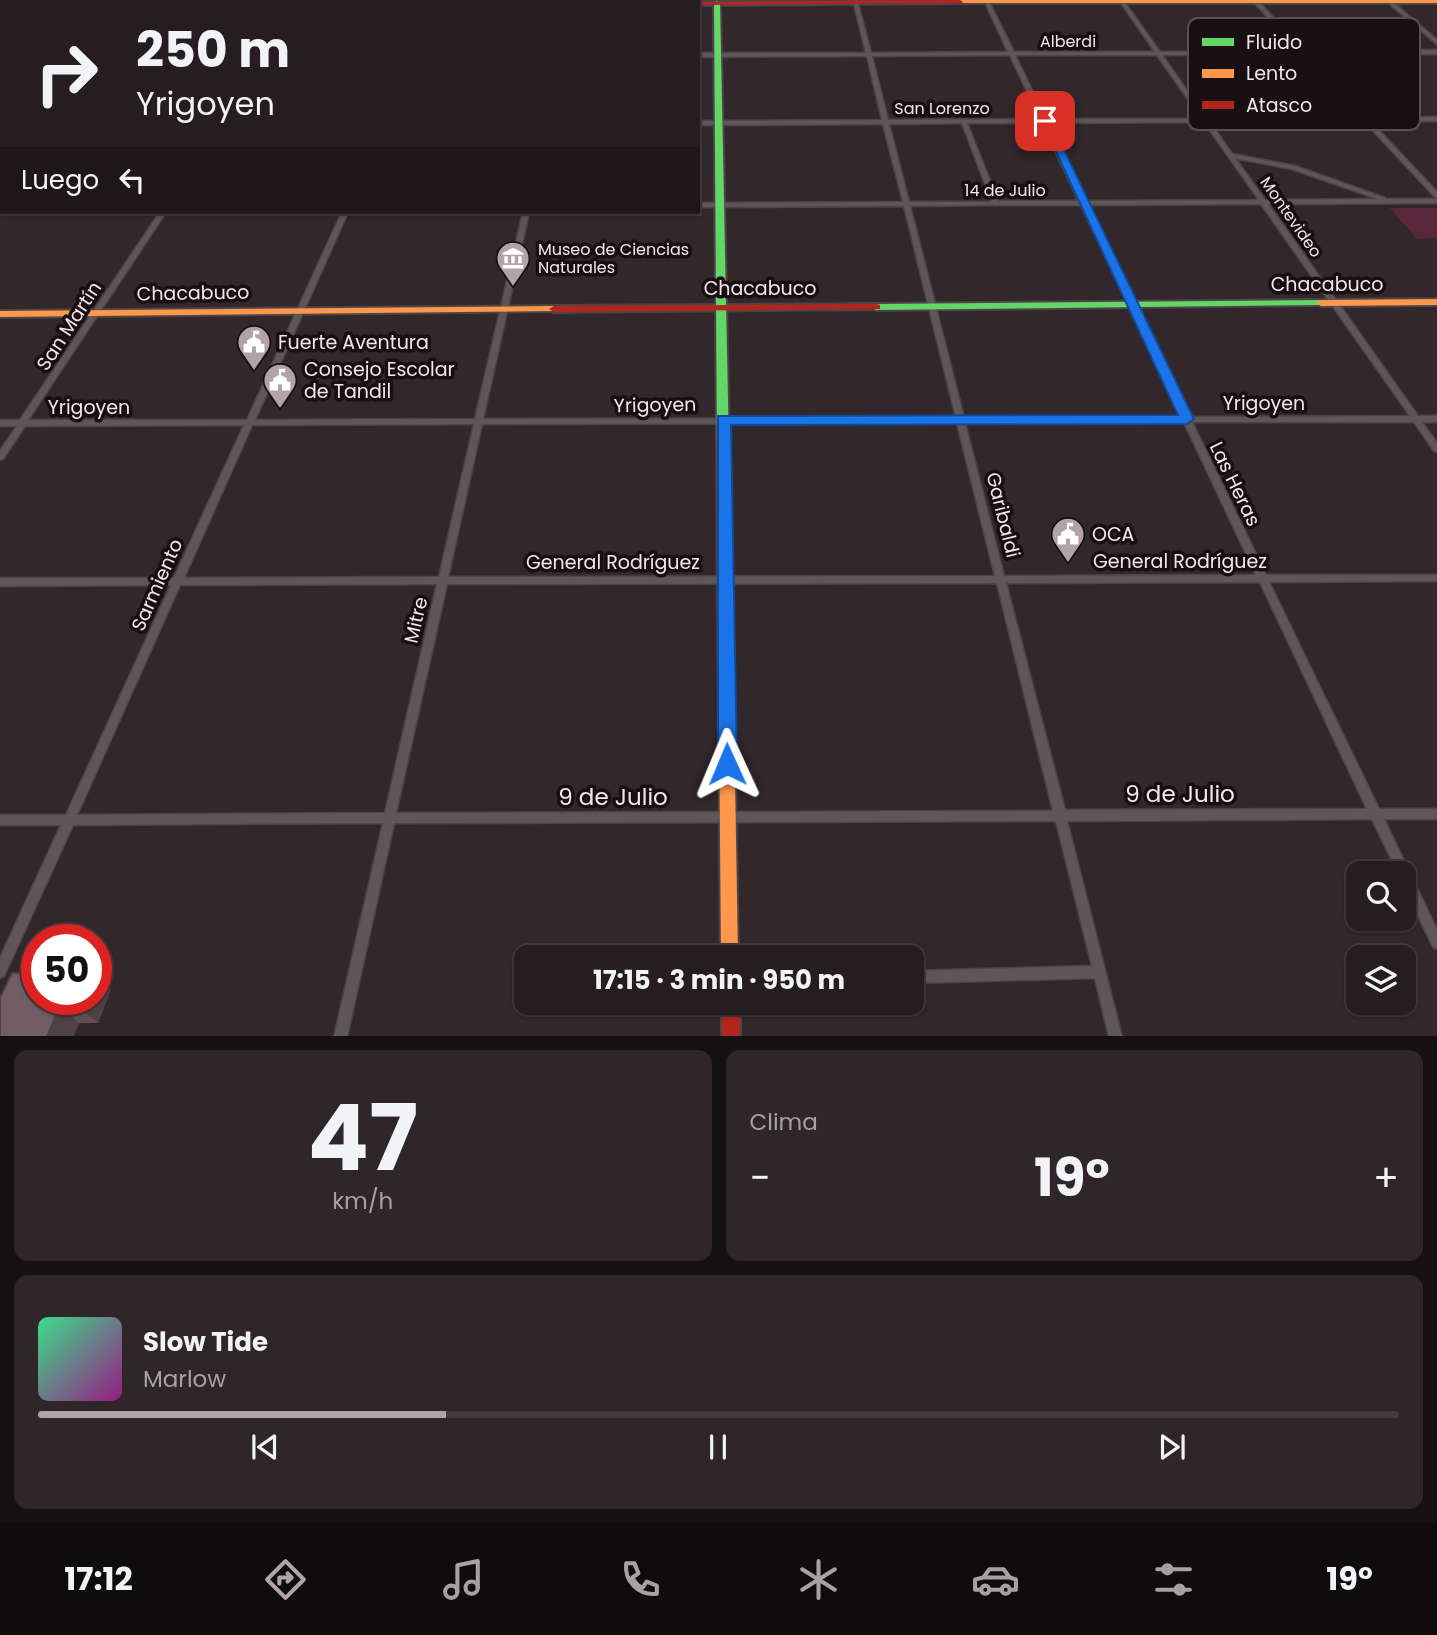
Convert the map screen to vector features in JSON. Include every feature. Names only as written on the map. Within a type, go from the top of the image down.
[{"type":"main road","points":[[730,945],[717,1],[1437,1]]},
{"type":"main road","name":"Chacabuco","points":[[0,314],[1437,302]]},
{"type":"main road","points":[[731,1015],[731,1036]]},
{"type":"street","points":[[1388,0],[1409,18]]},
{"type":"street","name":"Garibaldi","points":[[855,1],[1116,1036]]},
{"type":"street","name":"Las Heras","points":[[986,1],[1437,943]]},
{"type":"street","name":"Montevideo","points":[[1122,1],[1188,96]]},
{"type":"street","points":[[1255,1],[1271,18]]},
{"type":"street","points":[[1420,28],[1437,43]]},
{"type":"street","name":"Alberdi","points":[[700,55],[1188,53]]},
{"type":"street","name":"San Lorenzo","points":[[700,123],[1188,121]]},
{"type":"street","points":[[964,122],[996,204]]},
{"type":"street","name":"Montevideo","points":[[1212,130],[1437,449]]},
{"type":"street","points":[[1375,130],[1437,198]]},
{"type":"street","points":[[1230,155],[1320,175],[1391,202]]},
{"type":"street","name":"14 de Julio","points":[[700,205],[1391,202],[1437,198]]},
{"type":"street","name":"San Martín","points":[[0,457],[162,214]]},
{"type":"street","name":"Sarmiento","points":[[0,972],[344,214]]},
{"type":"street","name":"Mitre","points":[[340,1036],[526,214]]},
{"type":"street","name":"Yrigoyen","points":[[0,423],[1437,419]]},
{"type":"street","name":"General Rodríguez","points":[[0,582],[1437,578]]},
{"type":"street","name":"9 de Julio","points":[[0,820],[1437,814]]},
{"type":"street","points":[[924,977],[1100,972]]},
{"type":"shaded area","points":[[1390,208],[1437,208],[1437,238],[1417,239]]},
{"type":"building","points":[[12,973],[21,973],[21,1015],[56,1015],[47,1036],[0,1036],[0,998]]},
{"type":"traffic: fast","points":[[717,3],[725,599]]},
{"type":"traffic: fast","points":[[876,307],[1321,303]]},
{"type":"traffic: slow","points":[[960,2],[1437,1]]},
{"type":"traffic: slow","points":[[1321,303],[1437,302]]},
{"type":"traffic: slow","points":[[0,314],[554,309]]},
{"type":"traffic: slow","points":[[725,599],[730,945]]},
{"type":"traffic: jam","points":[[700,3],[960,2]]},
{"type":"traffic: jam","points":[[554,309],[876,307]]},
{"type":"traffic: jam","points":[[731,1015],[731,1036]]},
{"type":"place","name":"Museo de Ciencias Naturales","points":[[513,288]]},
{"type":"place","name":"Fuerte Aventura","points":[[254,372]]},
{"type":"place","name":"Consejo Escolar de Tandil","points":[[280,410]]},
{"type":"place","name":"OCA","points":[[1068,564]]},
{"type":"route","points":[[727,764],[724,420],[1187,419],[1045,121]]}]
